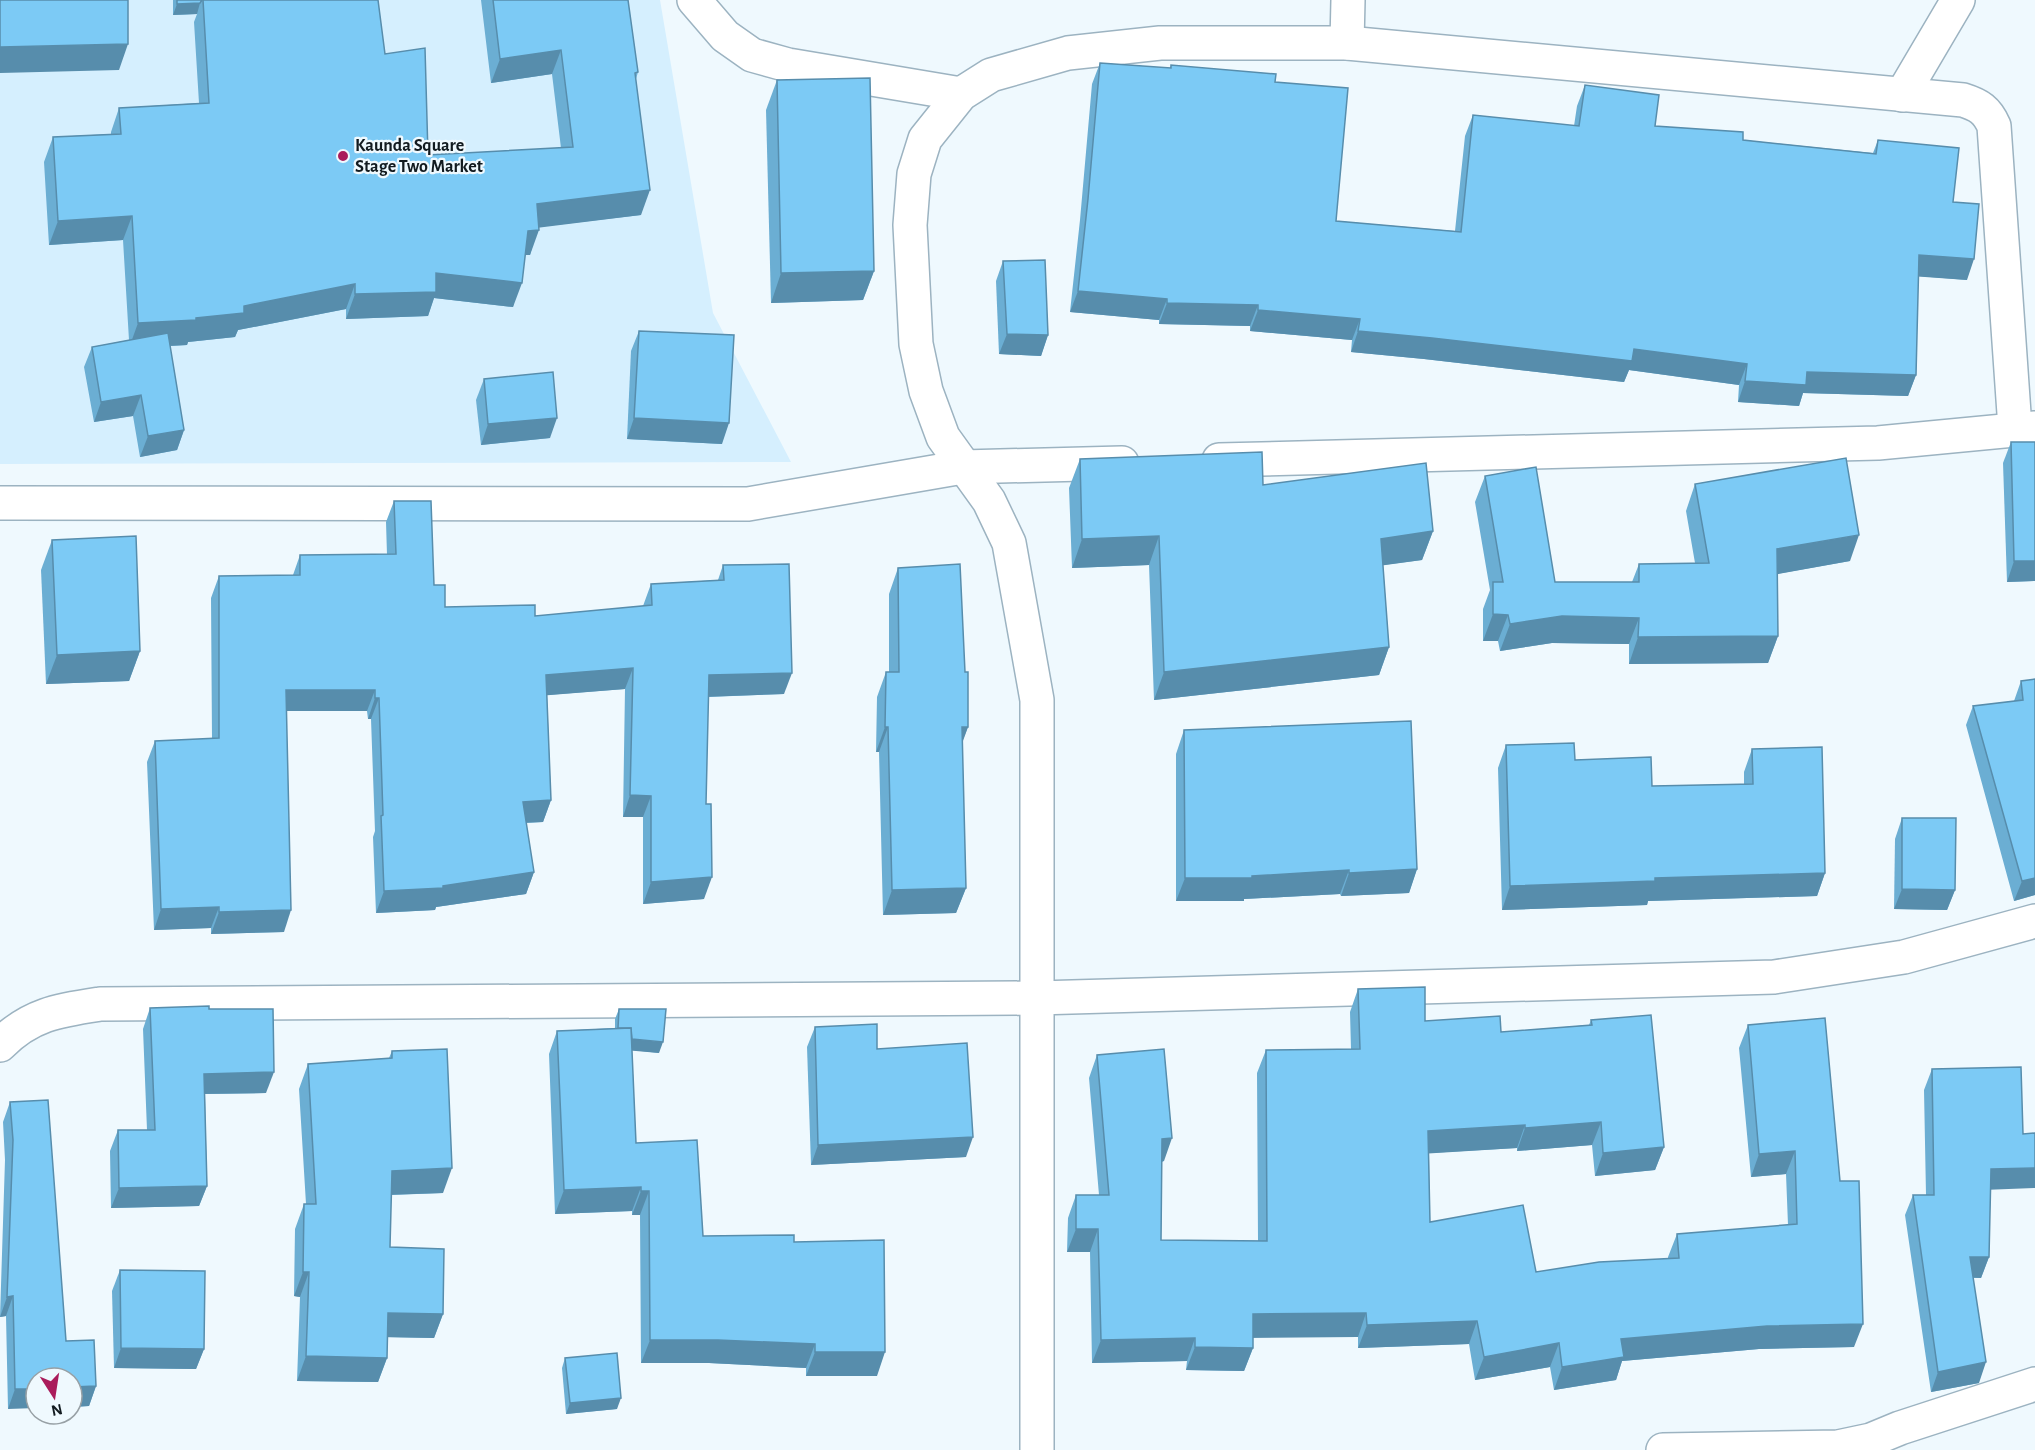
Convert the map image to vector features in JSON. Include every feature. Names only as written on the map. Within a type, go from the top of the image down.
[{"type":"street","points":[[694,0],[725,36],[752,55],[788,65],[961,93]]},
{"type":"street","points":[[1347,43],[1348,0]]},
{"type":"street","points":[[1902,95],[1958,0]]},
{"type":"street","points":[[1037,1450],[1037,700],[1009,543],[990,501],[963,467],[943,436],[924,382],[916,344],[910,225],[914,174],[925,138],[961,93],[991,75],[1068,53],[1160,43],[1347,43],[1963,100],[1978,105],[1985,111],[1994,126],[2025,428],[1878,443],[1189,461]]},
{"type":"street","points":[[0,504],[748,504],[963,467],[1153,462]]},
{"type":"street","points":[[0,1045],[17,1028],[41,1015],[100,1004],[1037,998],[1774,977],[1904,957],[2035,921]]},
{"type":"street","points":[[1663,1450],[1838,1447],[1871,1440],[1900,1428],[2035,1384]]},
{"type":"shaded area","name":"Kaunda Square Stage Two Market","points":[[0,0],[660,0],[713,313],[791,462],[0,464]]},
{"type":"building","points":[[0,0],[128,0],[128,44],[0,47]]},
{"type":"building","points":[[177,0],[202,0],[200,3],[177,4]]},
{"type":"building","points":[[203,0],[378,0],[385,54],[425,48],[428,155],[573,147],[561,50],[500,59],[493,0],[628,0],[650,190],[537,204],[539,230],[528,231],[522,283],[436,273],[436,292],[355,294],[355,284],[244,306],[244,313],[196,318],[196,320],[138,323],[132,216],[58,221],[53,137],[121,134],[119,108],[209,103]]},
{"type":"building","points":[[1100,63],[1171,68],[1171,65],[1276,74],[1275,82],[1348,88],[1336,221],[1461,232],[1473,115],[1579,126],[1585,85],[1659,95],[1655,126],[1743,132],[1743,140],[1876,154],[1878,140],[1959,148],[1953,202],[1979,204],[1974,259],[1919,255],[1916,375],[1807,372],[1806,385],[1745,381],[1747,364],[1634,349],[1632,361],[1358,331],[1360,319],[1258,310],[1258,305],[1167,303],[1167,299],[1078,291]]},
{"type":"building","points":[[870,78],[874,271],[781,273],[777,80]]},
{"type":"building","points":[[1045,260],[1048,335],[1007,334],[1003,261]]},
{"type":"building","points":[[639,331],[734,335],[729,423],[634,418]]},
{"type":"building","points":[[168,333],[184,430],[148,436],[141,395],[101,402],[92,347]]},
{"type":"building","points":[[553,372],[557,418],[488,424],[484,379]]},
{"type":"building","points":[[2011,442],[2035,442],[2035,561],[2014,561]]},
{"type":"building","points":[[1262,452],[1263,485],[1426,463],[1433,531],[1381,539],[1389,647],[1164,672],[1159,536],[1082,539],[1080,459]]},
{"type":"building","points":[[1846,458],[1859,535],[1777,549],[1778,636],[1638,637],[1639,618],[1562,616],[1510,624],[1508,615],[1493,614],[1493,582],[1503,582],[1485,476],[1536,467],[1555,582],[1639,582],[1639,564],[1709,563],[1695,484]]},
{"type":"building","points":[[394,501],[431,501],[434,585],[445,585],[445,607],[535,605],[535,616],[652,605],[651,584],[724,580],[723,565],[789,564],[792,673],[709,675],[706,804],[711,804],[712,877],[651,882],[651,796],[630,795],[633,668],[546,675],[551,800],[523,802],[534,872],[443,886],[443,888],[384,891],[379,698],[375,698],[375,690],[286,690],[291,910],[219,912],[219,907],[161,909],[155,741],[219,738],[219,576],[300,575],[300,555],[396,554]]},
{"type":"building","points":[[136,536],[140,651],[57,655],[52,540]]},
{"type":"building","points":[[960,564],[965,672],[968,672],[968,727],[962,727],[966,888],[892,890],[888,727],[885,727],[886,672],[899,672],[898,568]]},
{"type":"building","points":[[2035,679],[2035,878],[2022,881],[1973,706],[2023,700],[2021,681]]},
{"type":"building","points":[[1411,721],[1417,869],[1349,873],[1349,870],[1252,876],[1252,878],[1185,878],[1184,730]]},
{"type":"building","points":[[1574,743],[1575,760],[1651,757],[1652,786],[1753,784],[1752,749],[1822,747],[1825,873],[1655,878],[1655,881],[1510,886],[1506,745]]},
{"type":"building","points":[[1902,818],[1956,818],[1955,890],[1902,889]]},
{"type":"building","points":[[1425,987],[1425,1021],[1500,1016],[1501,1032],[1592,1025],[1591,1020],[1651,1015],[1664,1147],[1603,1153],[1601,1122],[1525,1128],[1525,1125],[1428,1131],[1430,1222],[1523,1205],[1536,1272],[1599,1262],[1679,1258],[1677,1234],[1797,1224],[1795,1151],[1759,1154],[1748,1025],[1825,1018],[1840,1181],[1859,1181],[1863,1324],[1767,1326],[1621,1339],[1624,1357],[1562,1367],[1559,1343],[1484,1357],[1477,1321],[1367,1325],[1366,1313],[1253,1314],[1253,1348],[1195,1347],[1195,1338],[1101,1340],[1098,1229],[1076,1229],[1076,1195],[1109,1195],[1097,1055],[1164,1049],[1172,1138],[1162,1139],[1161,1240],[1267,1241],[1266,1050],[1360,1049],[1358,989]]},
{"type":"building","points":[[209,1006],[209,1009],[273,1009],[274,1072],[204,1074],[207,1186],[119,1188],[118,1130],[155,1130],[150,1008]]},
{"type":"building","points":[[619,1009],[666,1009],[663,1042],[632,1039],[631,1028],[618,1028]]},
{"type":"building","points":[[877,1024],[877,1049],[967,1043],[973,1137],[818,1145],[815,1027]]},
{"type":"building","points":[[631,1028],[636,1143],[697,1140],[703,1236],[794,1235],[794,1242],[884,1240],[885,1352],[815,1352],[815,1344],[650,1340],[649,1191],[641,1191],[641,1187],[564,1190],[557,1031]]},
{"type":"building","points":[[447,1049],[452,1168],[392,1171],[390,1247],[444,1249],[443,1314],[388,1313],[387,1358],[306,1356],[309,1272],[303,1272],[304,1204],[316,1204],[308,1064],[392,1058],[392,1051]]},
{"type":"building","points":[[2021,1067],[2023,1134],[2035,1133],[2035,1168],[1991,1169],[1989,1257],[1970,1257],[1986,1362],[1938,1372],[1913,1195],[1934,1195],[1932,1069]]},
{"type":"building","points":[[48,1100],[66,1341],[94,1340],[96,1386],[84,1386],[84,1366],[24,1366],[24,1389],[15,1389],[13,1296],[7,1297],[13,1140],[10,1102]]},
{"type":"building","points":[[120,1270],[205,1271],[204,1349],[121,1348]]},
{"type":"building","points":[[617,1353],[621,1398],[570,1403],[565,1358]]},
{"type":"place","name":"Kaunda Square Stage Two Market","points":[[343,156]]}]
